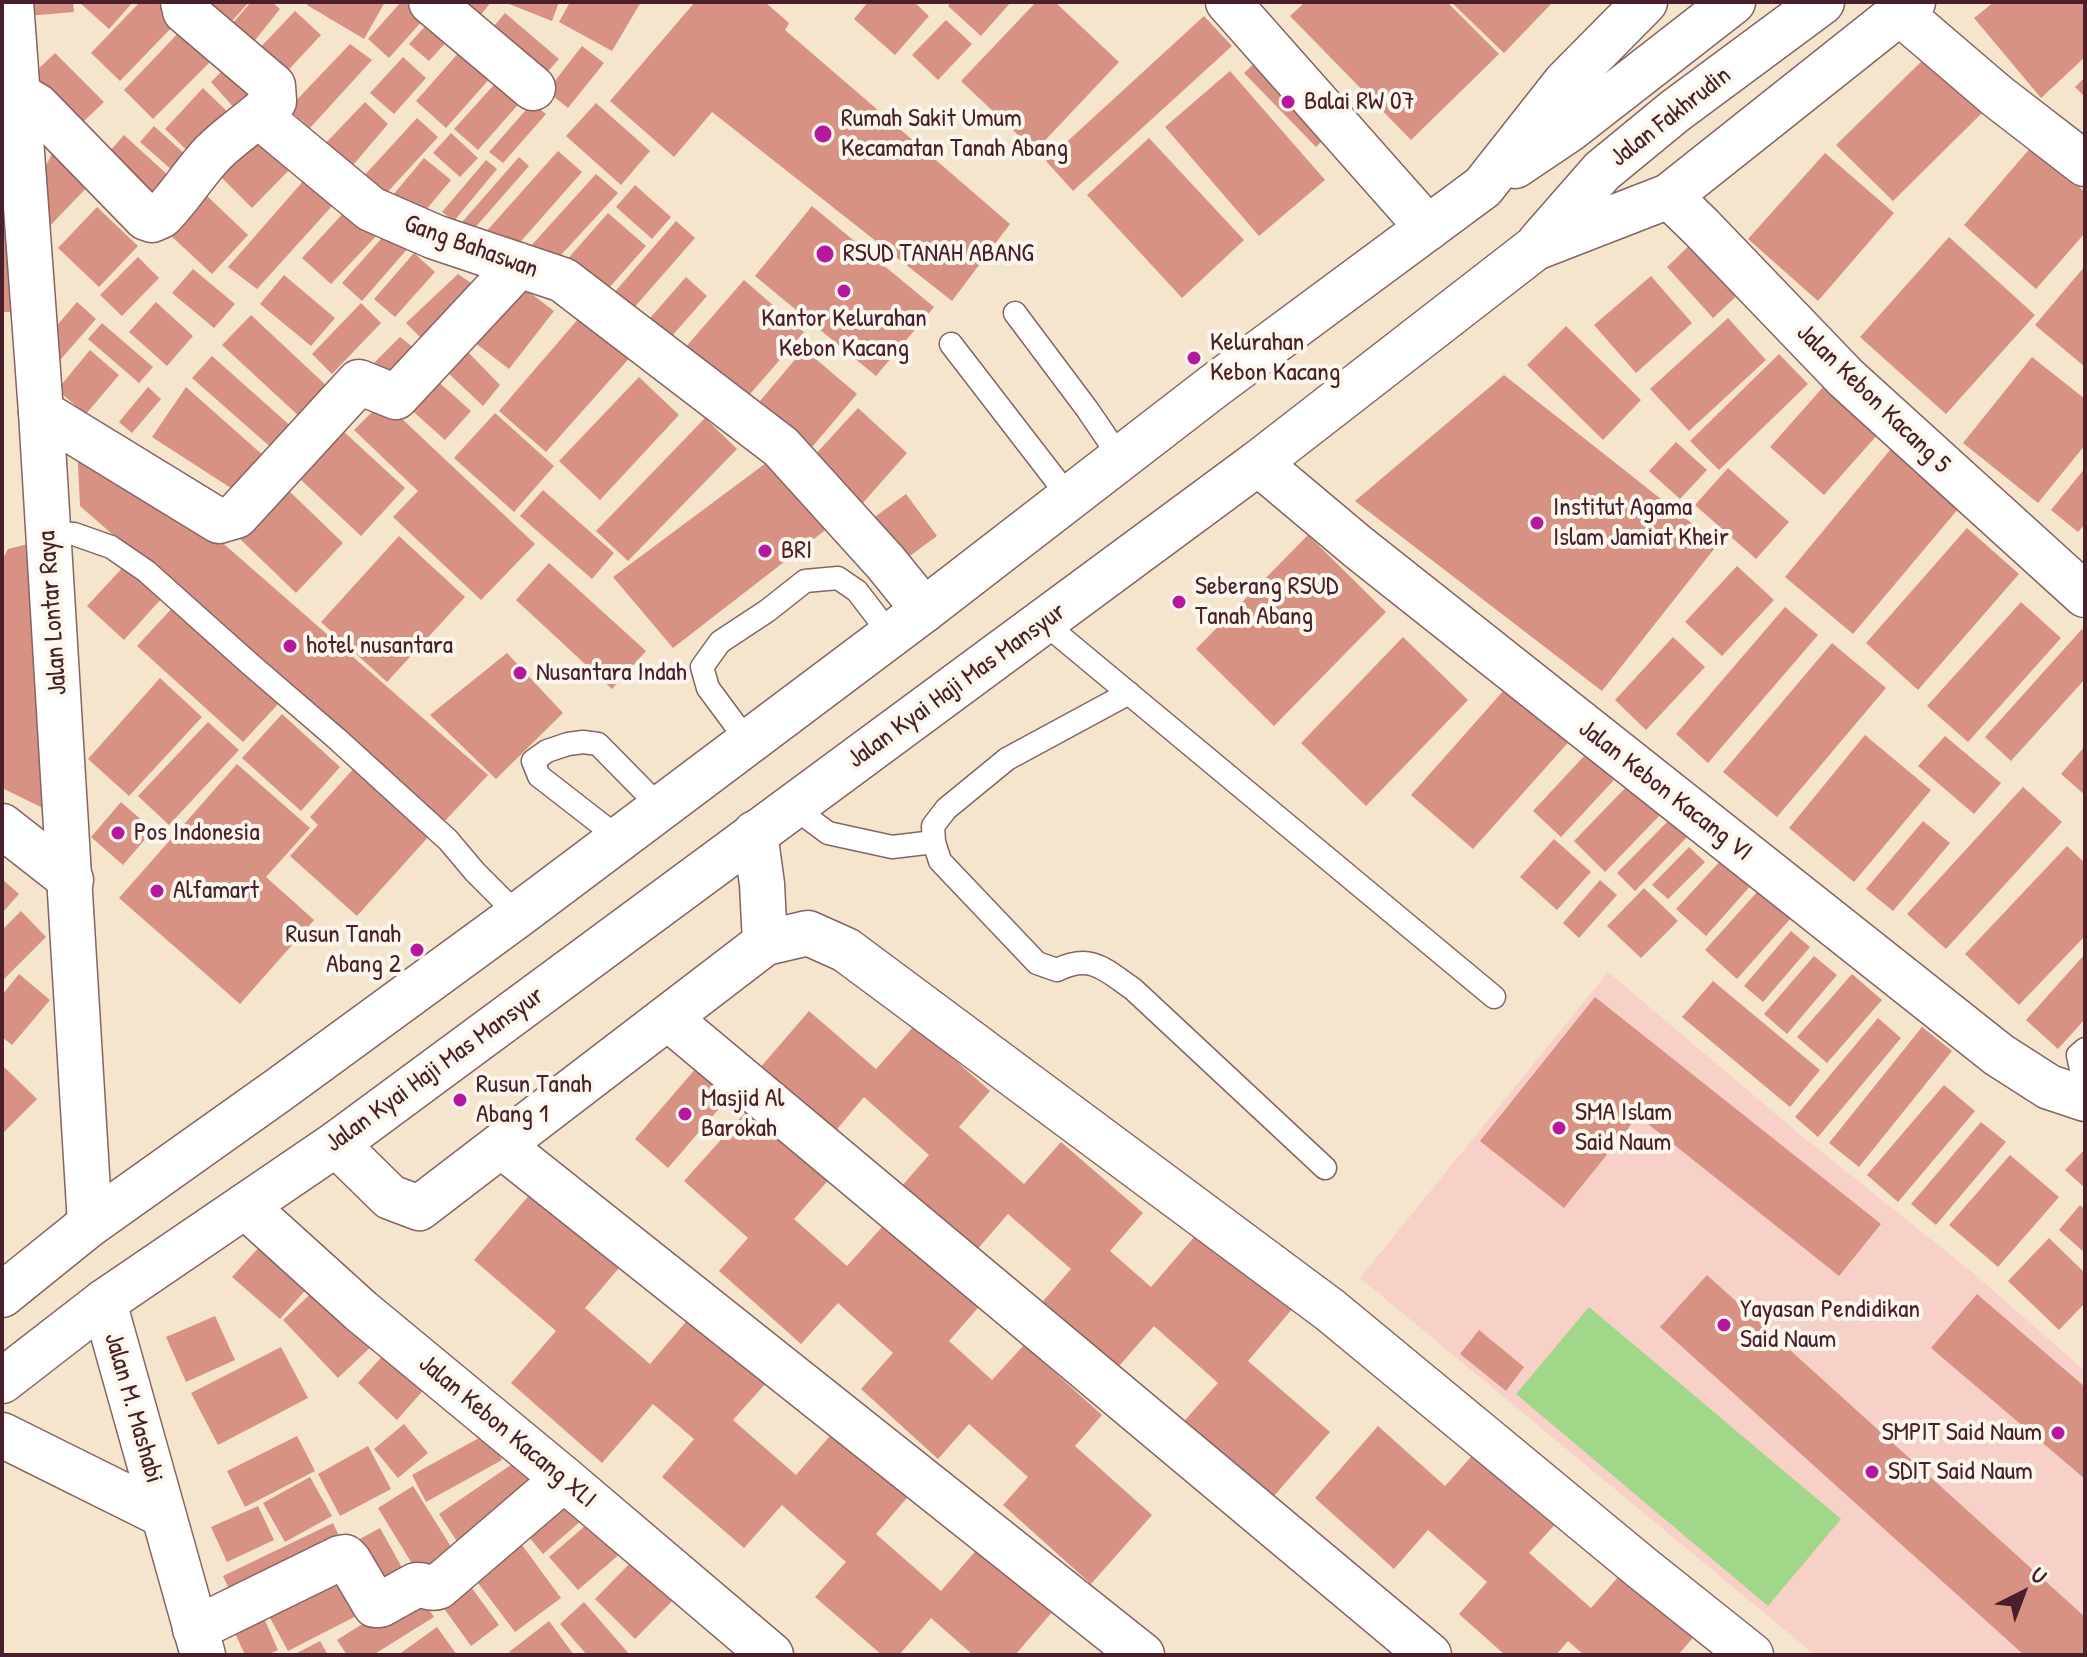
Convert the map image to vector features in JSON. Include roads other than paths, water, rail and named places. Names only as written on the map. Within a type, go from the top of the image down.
[{"type":"street","name":"Jalan Lontar Raya","points":[[11,2],[14,118],[41,412],[90,1224]]},
{"type":"street","points":[[14,118],[37,106],[140,213],[152,220],[161,216],[212,154],[274,101],[273,86],[185,11],[183,2]]},
{"type":"street","points":[[431,2],[533,88]]},
{"type":"street","points":[[1228,2],[1428,228]]},
{"type":"street","points":[[2,1295],[90,1224],[280,1089],[620,839],[1214,386],[1483,187],[1565,83],[1645,2]]},
{"type":"street","name":"Jalan Fakhrudin","points":[[1483,187],[1570,129],[1733,2]]},
{"type":"street","name":"Jalan Fakhrudin","points":[[1535,248],[1602,171],[1675,111],[1822,2]]},
{"type":"street","points":[[1906,7],[1997,96],[2085,164]]},
{"type":"street","name":"Jalan Kyai Haji Mas Mansyur","points":[[2,1381],[104,1302],[336,1144],[793,807],[1258,463],[1535,248],[1669,196],[1906,7]]},
{"type":"street","name":"Gang Bahaswan","points":[[259,116],[371,209],[435,237],[563,280],[781,447],[886,563],[907,622]]},
{"type":"street","name":"Jalan Kebon Kacang 5","points":[[1669,196],[1846,378],[2085,595]]},
{"type":"street","points":[[41,412],[219,521],[236,516],[359,382],[396,397],[519,265]]},
{"type":"street","name":"Jalan Kebon Kacang VI","points":[[1258,463],[1358,547],[1999,1055],[2049,1087],[2085,1099]]},
{"type":"street","points":[[755,833],[765,943]]},
{"type":"street","points":[[6,835],[71,880]]},
{"type":"street","points":[[336,1144],[390,1197],[419,1208],[765,943],[808,933],[846,950],[1330,1310],[1704,1641],[1751,1655]]},
{"type":"street","points":[[668,1018],[1429,1655]]},
{"type":"street","points":[[502,1146],[1142,1655]]},
{"type":"street","name":"Jalan Kebon Kacang XLI","points":[[245,1206],[361,1311],[564,1479],[750,1649]]},
{"type":"street","name":"Jalan M. Mashabi","points":[[104,1302],[199,1642]]},
{"type":"street","name":"Jalan M. Mashabi","points":[[2,1435],[163,1515]]},
{"type":"street","points":[[199,1642],[345,1557],[375,1605],[416,1585],[438,1587],[564,1479]]},
{"type":"lane","points":[[1015,313],[1121,459]]},
{"type":"lane","points":[[951,344],[1069,497]]},
{"type":"lane","points":[[48,533],[74,534],[111,547],[146,571],[448,840],[518,915]]},
{"type":"lane","points":[[748,742],[708,688],[702,667],[720,642],[805,581],[838,578],[907,622]]},
{"type":"lane","points":[[1043,622],[1494,997]]},
{"type":"lane","points":[[1129,693],[1007,759],[946,809],[933,826],[940,861],[1037,963],[1057,970],[1072,963],[1089,962],[1133,989],[1325,1168]]},
{"type":"lane","points":[[620,839],[539,776],[533,761],[547,751],[568,744],[598,744],[661,808]]},
{"type":"lane","points":[[793,807],[828,833],[892,847],[934,842]]},
{"type":"lane","points":[[2085,1049],[2078,1055],[2085,1089]]},
{"type":"place","name":"Balai RW 07","points":[[1288,102]]},
{"type":"place","name":"Rumah Sakit Umum Kecamatan Tanah Abang","points":[[823,134]]},
{"type":"place","name":"RSUD TANAH ABANG","points":[[825,254]]},
{"type":"place","name":"Kantor Kelurahan Kebon Kacang","points":[[844,291]]},
{"type":"place","name":"Kelurahan Kebon Kacang","points":[[1194,358]]},
{"type":"place","name":"Institut Agama Islam Jamiat Kheir","points":[[1537,523]]},
{"type":"place","name":"BRI","points":[[765,551]]},
{"type":"place","name":"Seberang RSUD Tanah Abang","points":[[1179,602]]},
{"type":"place","name":"hotel nusantara","points":[[290,646]]},
{"type":"place","name":"Nusantara Indah","points":[[520,673]]},
{"type":"place","name":"Pos Indonesia","points":[[118,833]]},
{"type":"place","name":"Alfamart","points":[[157,891]]},
{"type":"place","name":"Rusun Tanah Abang 2","points":[[417,950]]},
{"type":"place","name":"Rusun Tanah Abang 1","points":[[460,1100]]},
{"type":"place","name":"Masjid Al Barokah","points":[[685,1114]]},
{"type":"place","name":"SMA Islam Said Naum","points":[[1559,1128]]},
{"type":"place","name":"Yayasan Pendidikan Said Naum","points":[[1724,1325]]},
{"type":"place","name":"SMPIT Said Naum","points":[[2058,1433]]},
{"type":"place","name":"SDIT Said Naum","points":[[1872,1472]]}]
